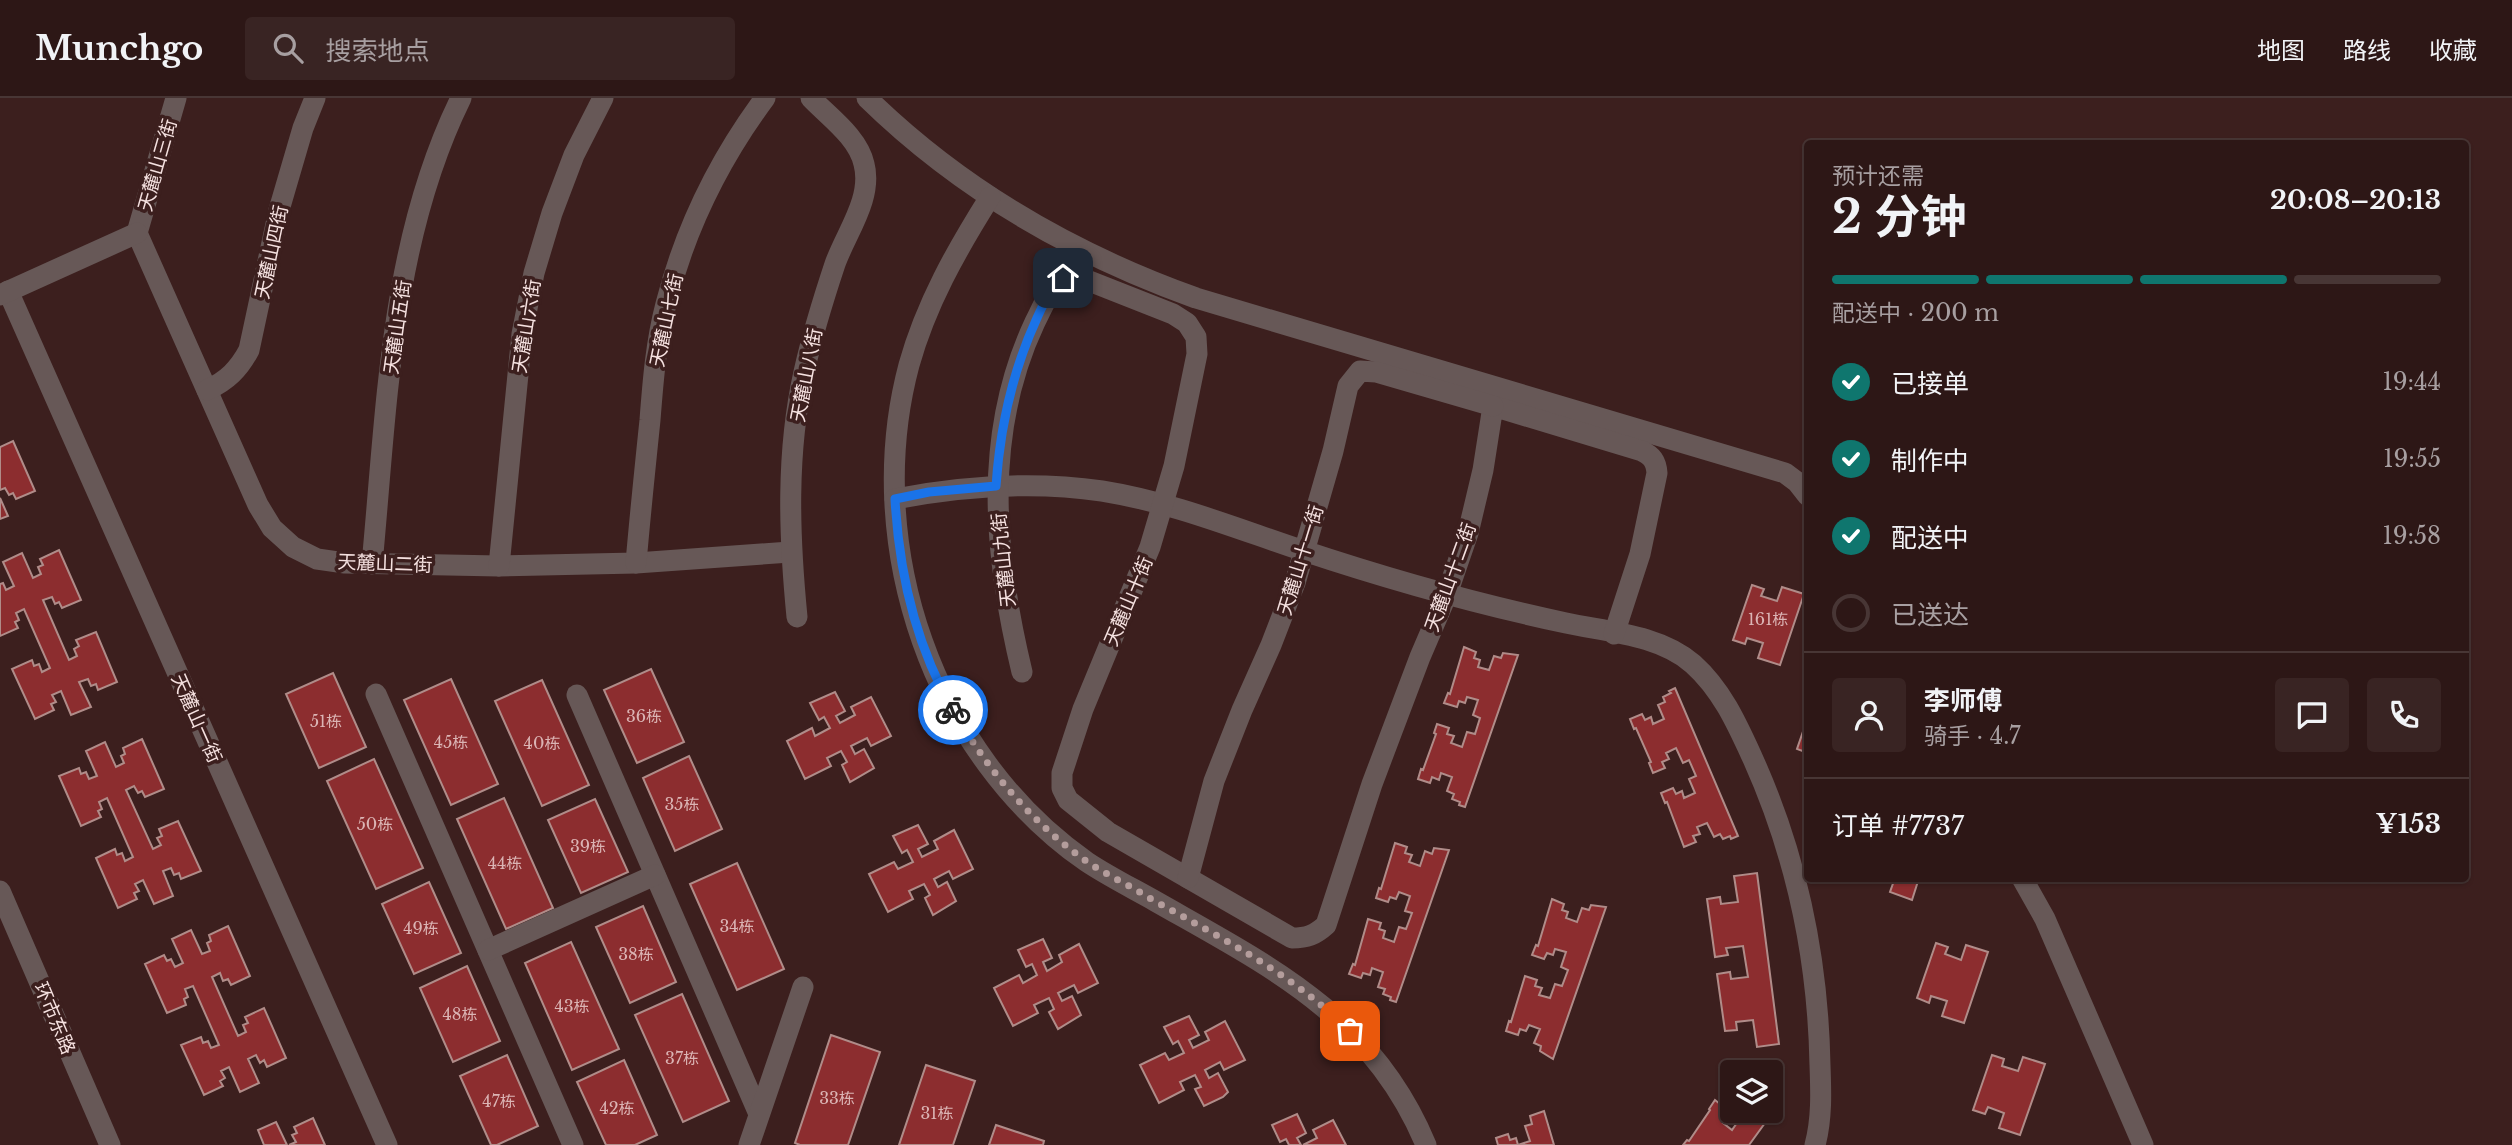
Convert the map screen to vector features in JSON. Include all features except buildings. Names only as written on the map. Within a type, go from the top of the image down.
[{"type":"street","name":"天麓山三街","points":[[137,233],[176,98]]},
{"type":"street","name":"天麓山四街","points":[[206,390],[228,378],[244,361],[249,350],[279,210],[303,128],[315,98]]},
{"type":"street","name":"天麓山五街","points":[[372,564],[396,316],[411,242],[428,183],[461,98]]},
{"type":"street","name":"天麓山六街","points":[[499,566],[522,334],[534,272],[574,155],[603,98]]},
{"type":"street","name":"天麓山七街","points":[[635,564],[656,354],[666,305],[698,210],[720,166],[765,98]]},
{"type":"street","name":"天麓山八街","points":[[797,617],[790,552],[794,433],[804,375],[821,306],[866,185],[864,163],[855,143],[811,98]]},
{"type":"street","points":[[867,98],[916,143],[989,197],[1069,244],[1153,282],[1253,315],[1770,468],[1785,473],[1804,491]]},
{"type":"street","points":[[989,197],[950,262],[926,313],[909,366],[898,421],[895,499],[897,533],[906,588],[922,642],[944,693],[972,742],[1005,786],[1044,827],[1087,862],[1273,968],[1326,1008],[1372,1056],[1391,1082],[1426,1145]]},
{"type":"street","points":[[4,293],[137,233]]},
{"type":"street","name":"天麓山二街","points":[[137,233],[258,505],[272,528],[293,547],[317,559],[345,564],[635,564],[790,552]]},
{"type":"street","name":"天麓山九街","points":[[1022,673],[1001,561],[996,486],[1000,443],[1011,390],[1032,329],[1055,285],[1063,278],[1074,275],[1128,296]]},
{"type":"street","name":"天麓山一街","points":[[4,293],[387,1145]]},
{"type":"street","name":"天麓山十街","points":[[1128,296],[1187,323],[1196,337],[1197,354],[1191,392],[1165,503],[1083,709],[1062,773],[1062,788],[1068,800],[1108,832],[1188,878]]},
{"type":"street","name":"天麓山十一街","points":[[1188,878],[1218,769],[1275,635],[1304,551],[1333,451],[1348,386],[1360,371],[1376,372],[1493,406]]},
{"type":"street","points":[[1493,406],[1642,451],[1650,455],[1656,463],[1657,473],[1640,554],[1614,634]]},
{"type":"street","name":"天麓山十二街","points":[[1188,878],[1292,938],[1317,934],[1326,925],[1386,746],[1447,594],[1468,533],[1483,470],[1493,406]]},
{"type":"street","points":[[895,499],[929,492],[996,486],[1076,488],[1165,503],[1304,551],[1447,594],[1654,642],[1690,662],[1719,691],[1738,727],[1769,796],[1793,867],[1810,942],[1819,1017],[1821,1093],[1819,1131],[1815,1145]]},
{"type":"street","points":[[376,694],[573,1145]]},
{"type":"street","points":[[577,695],[759,1114]]},
{"type":"street","points":[[488,950],[655,876]]},
{"type":"street","points":[[2024,882],[2045,919],[2143,1145]]},
{"type":"street","name":"环市东路","points":[[0,891],[110,1145]]},
{"type":"street","points":[[749,1145],[803,987]]},
{"type":"way so far","points":[[953,710],[972,742],[1005,786],[1044,827],[1087,862],[1273,968],[1301,987],[1350,1031]]},
{"type":"route","points":[[953,710],[922,642],[906,588],[897,533],[895,499],[929,492],[996,486],[1003,422],[1020,359],[1046,300],[1063,278]]}]
